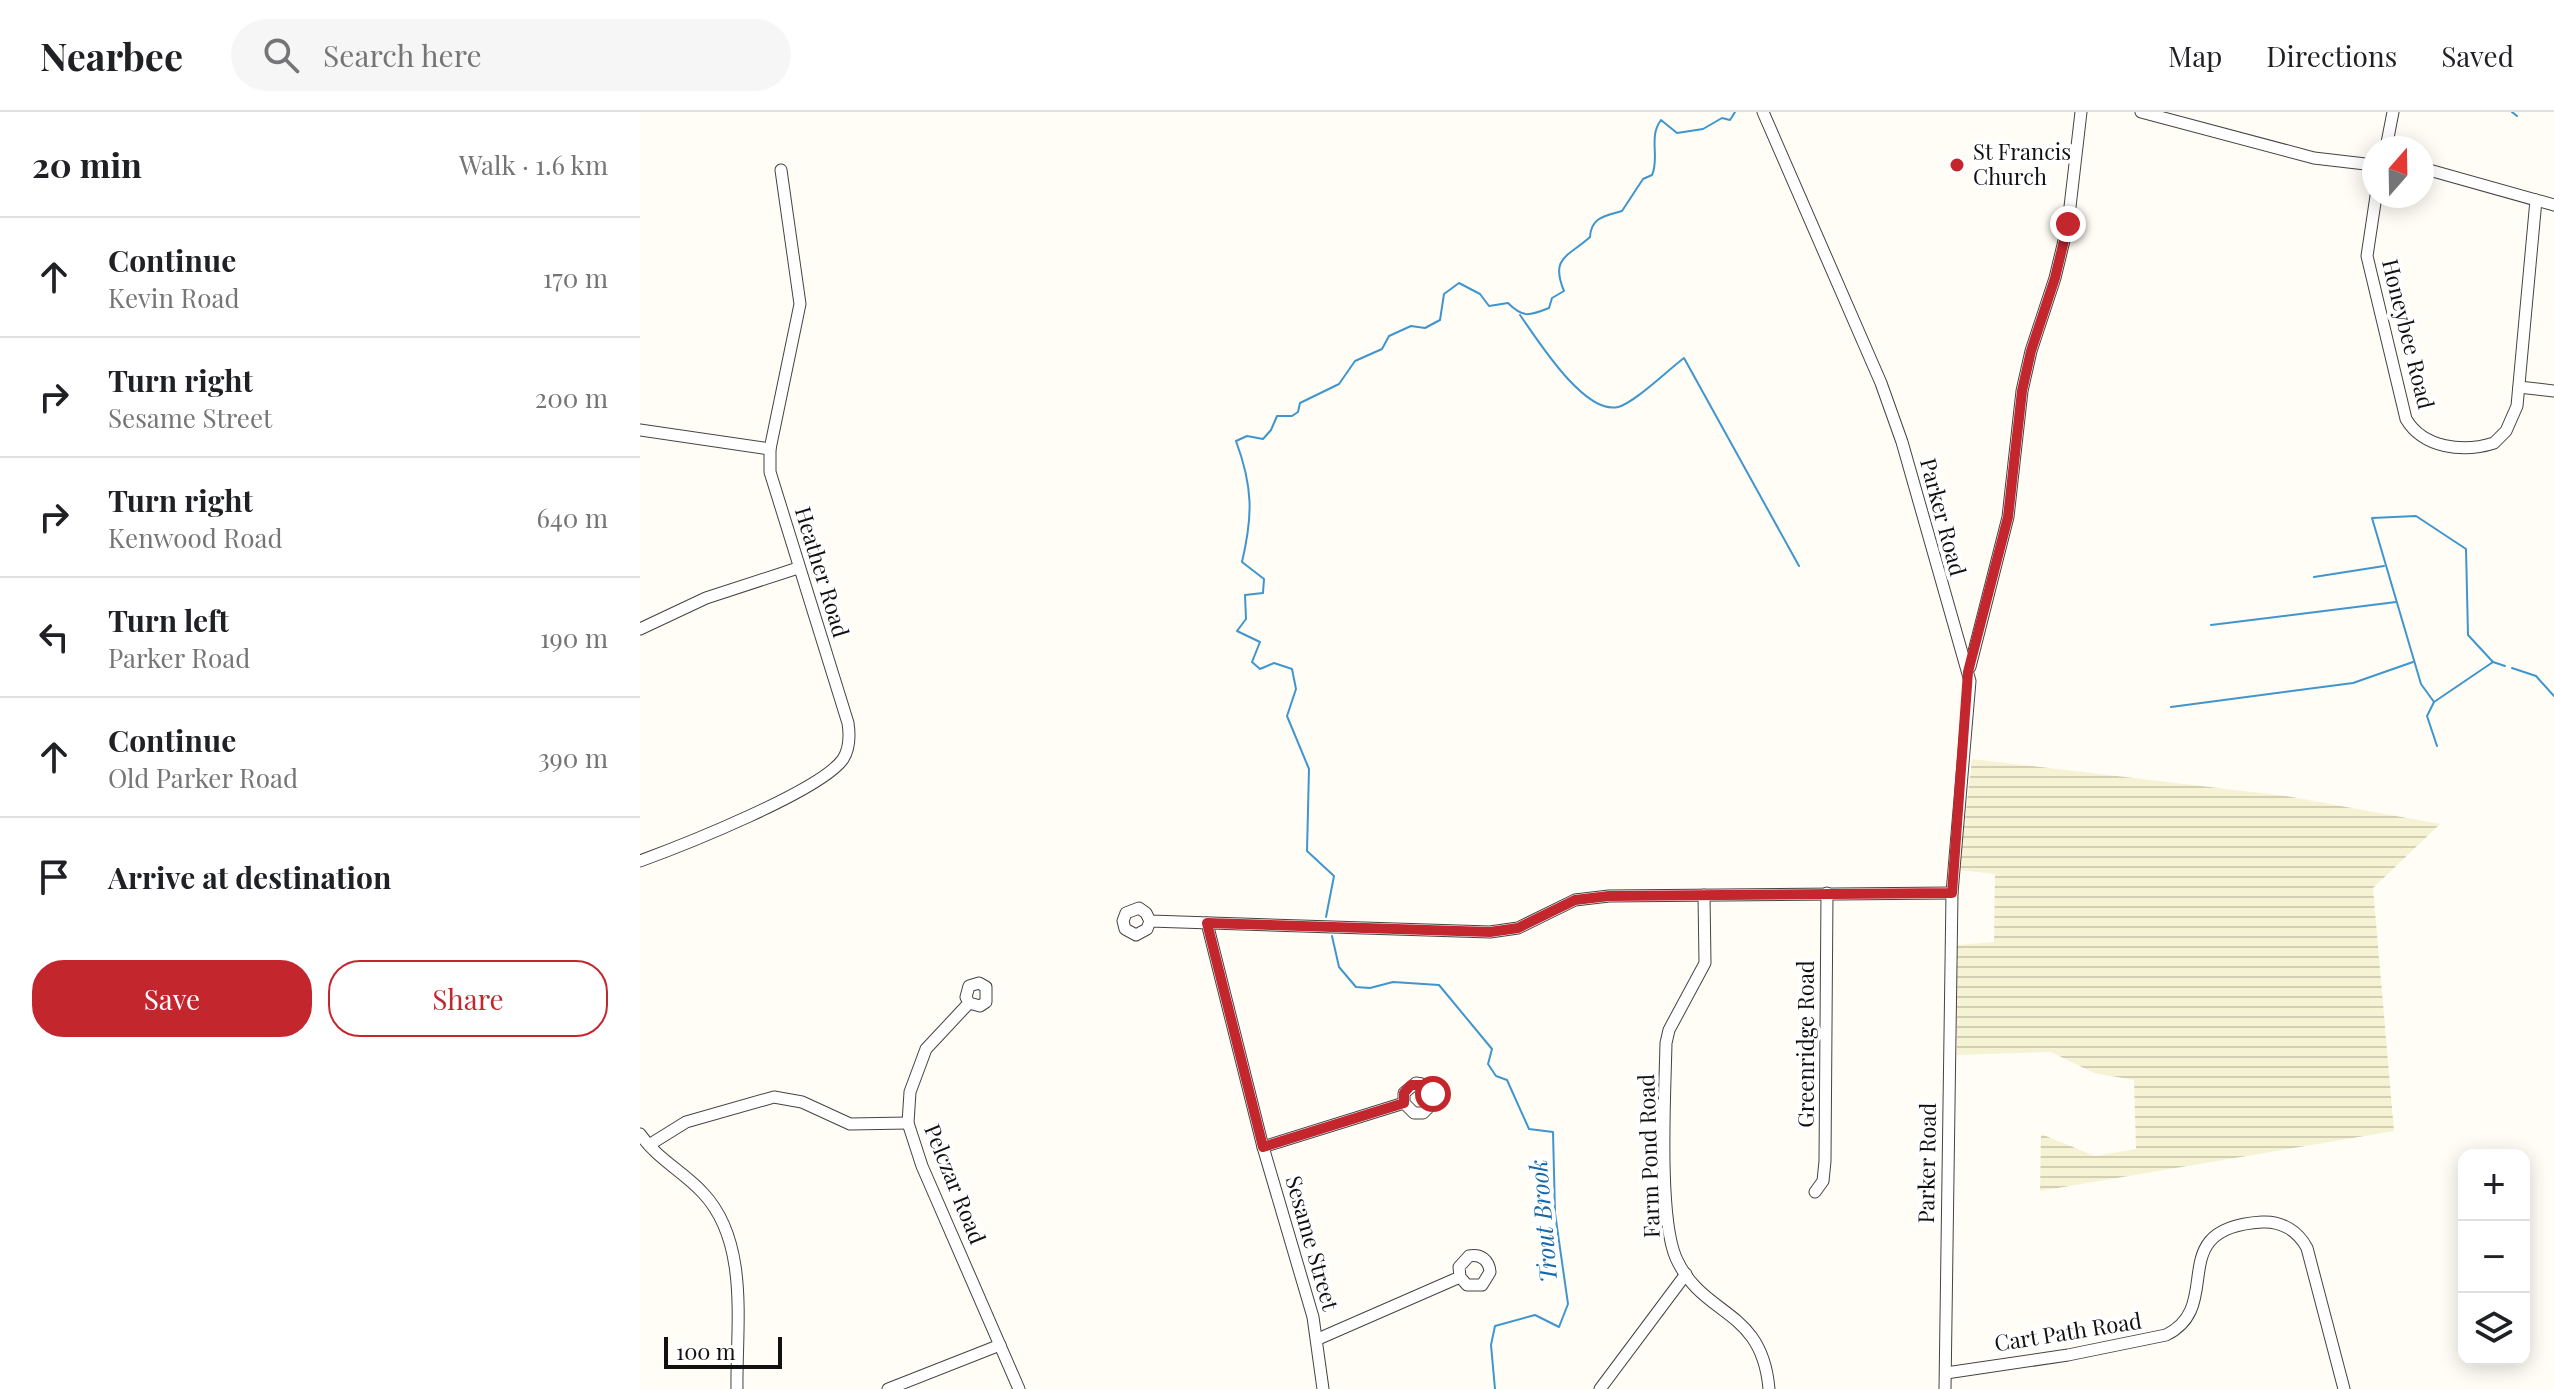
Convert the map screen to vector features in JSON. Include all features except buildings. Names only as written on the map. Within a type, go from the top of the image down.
[{"type":"street","name":"Parker Road","points":[[1763,112],[1881,383],[1968,672],[1952,893],[1945,1389]]},
{"type":"street","points":[[1968,672],[2008,517],[2022,391],[2068,224],[2081,112]]},
{"type":"street","points":[[2141,112],[2314,158],[2362,164]]},
{"type":"street","points":[[2388,136],[2393,112]]},
{"type":"street","name":"Heather Road","points":[[640,861],[732,824],[823,776],[844,757],[850,740],[848,723],[770,472],[770,449],[800,304],[781,170]]},
{"type":"street","points":[[2434,171],[2554,205]]},
{"type":"street","name":"Honeybee Road","points":[[2374,208],[2367,256],[2406,419],[2414,432],[2431,442],[2458,448],[2494,443],[2513,420],[2519,387],[2536,200]]},
{"type":"street","points":[[2519,387],[2554,391]]},
{"type":"street","points":[[640,430],[770,449]]},
{"type":"street","points":[[640,629],[706,598],[798,568]]},
{"type":"street","name":"Greenridge Road","points":[[1815,1192],[1823,1181],[1825,1161],[1827,893]]},
{"type":"street","points":[[1150,921],[1490,932],[1518,928],[1575,900],[1609,896],[1952,893]]},
{"type":"street","name":"Farm Pond Road","points":[[1704,895],[1705,963],[1669,1030],[1666,1043],[1668,1227],[1676,1257],[1686,1274],[1753,1336],[1763,1353],[1769,1389]]},
{"type":"street","name":"Sesame Street","points":[[1207,923],[1263,1147],[1318,1339],[1323,1389]]},
{"type":"street","name":"Pelczar Road","points":[[969,1003],[926,1049],[910,1092],[908,1123],[922,1166],[1019,1389]]},
{"type":"street","points":[[649,1145],[686,1122],[774,1097],[793,1099],[850,1124],[908,1123]]},
{"type":"street","points":[[1263,1147],[1404,1103]]},
{"type":"street","points":[[640,1134],[702,1191],[727,1230],[735,1268],[737,1389]]},
{"type":"street","name":"Cart Path Road","points":[[1946,1373],[2068,1355],[2166,1335],[2179,1327],[2191,1310],[2201,1257],[2211,1239],[2230,1226],[2266,1222],[2293,1231],[2307,1248],[2344,1389]]},
{"type":"street","points":[[1600,1389],[1686,1274]]},
{"type":"street","points":[[1318,1339],[1460,1277]]},
{"type":"street","points":[[888,1389],[918,1384],[1000,1345]]},
{"type":"shaded area","points":[[1972,759],[2286,796],[2440,824],[2373,888],[2394,1131],[2040,1191],[2041,1134],[2095,1156],[2136,1149],[2134,1080],[2094,1073],[2051,1052],[1957,1055],[1957,945],[1994,942],[1995,874],[1959,870]]},
{"type":"waterway","name":"Trout Brook","points":[[1326,917],[1334,876],[1307,851],[1309,769],[1287,716],[1296,689],[1292,669],[1274,663],[1260,669],[1252,662],[1260,642],[1237,631],[1246,619],[1245,595],[1263,593],[1264,579],[1242,562],[1250,501],[1246,473],[1236,441],[1247,436],[1263,439],[1277,416],[1292,416],[1298,412],[1300,403],[1339,384],[1355,361],[1382,349],[1389,336],[1411,326],[1425,328],[1440,320],[1444,294],[1459,283],[1480,294],[1489,306],[1508,303],[1527,314],[1549,308],[1552,298],[1564,291],[1560,264],[1590,237],[1596,221],[1622,211],[1643,179],[1652,175],[1655,133],[1661,120],[1677,133],[1703,129],[1722,118],[1730,120],[1735,112]]},
{"type":"waterway","points":[[2512,112],[2517,116]]},
{"type":"waterway","points":[[1520,315],[1577,388],[1605,406],[1625,404],[1684,358],[1799,566]]},
{"type":"waterway","points":[[2434,702],[2421,684],[2372,518],[2416,516],[2466,549],[2468,635],[2493,662]]},
{"type":"waterway","points":[[2314,577],[2384,566]]},
{"type":"waterway","points":[[2211,625],[2396,602]]},
{"type":"waterway","points":[[2171,707],[2353,683],[2413,662]]},
{"type":"waterway","points":[[2437,746],[2427,716],[2434,702],[2493,662],[2505,666]]},
{"type":"waterway","points":[[2512,668],[2536,676],[2554,696]]},
{"type":"waterway","name":"Trout Brook","points":[[1332,936],[1339,967],[1356,987],[1370,988],[1393,982],[1439,985],[1492,1049],[1488,1064],[1496,1076],[1507,1080],[1529,1129],[1553,1132],[1555,1213],[1568,1304],[1559,1327],[1535,1315],[1495,1326],[1491,1345],[1495,1389]]},
{"type":"place","name":"St Francis Church","points":[[1957,165]]},
{"type":"route","points":[[1433,1094],[1427,1085],[1416,1083],[1407,1088],[1404,1103],[1263,1147],[1207,923],[1490,932],[1518,928],[1575,900],[1609,896],[1952,893],[1970,681],[1968,672],[2008,517],[2022,391],[2068,224]]}]
